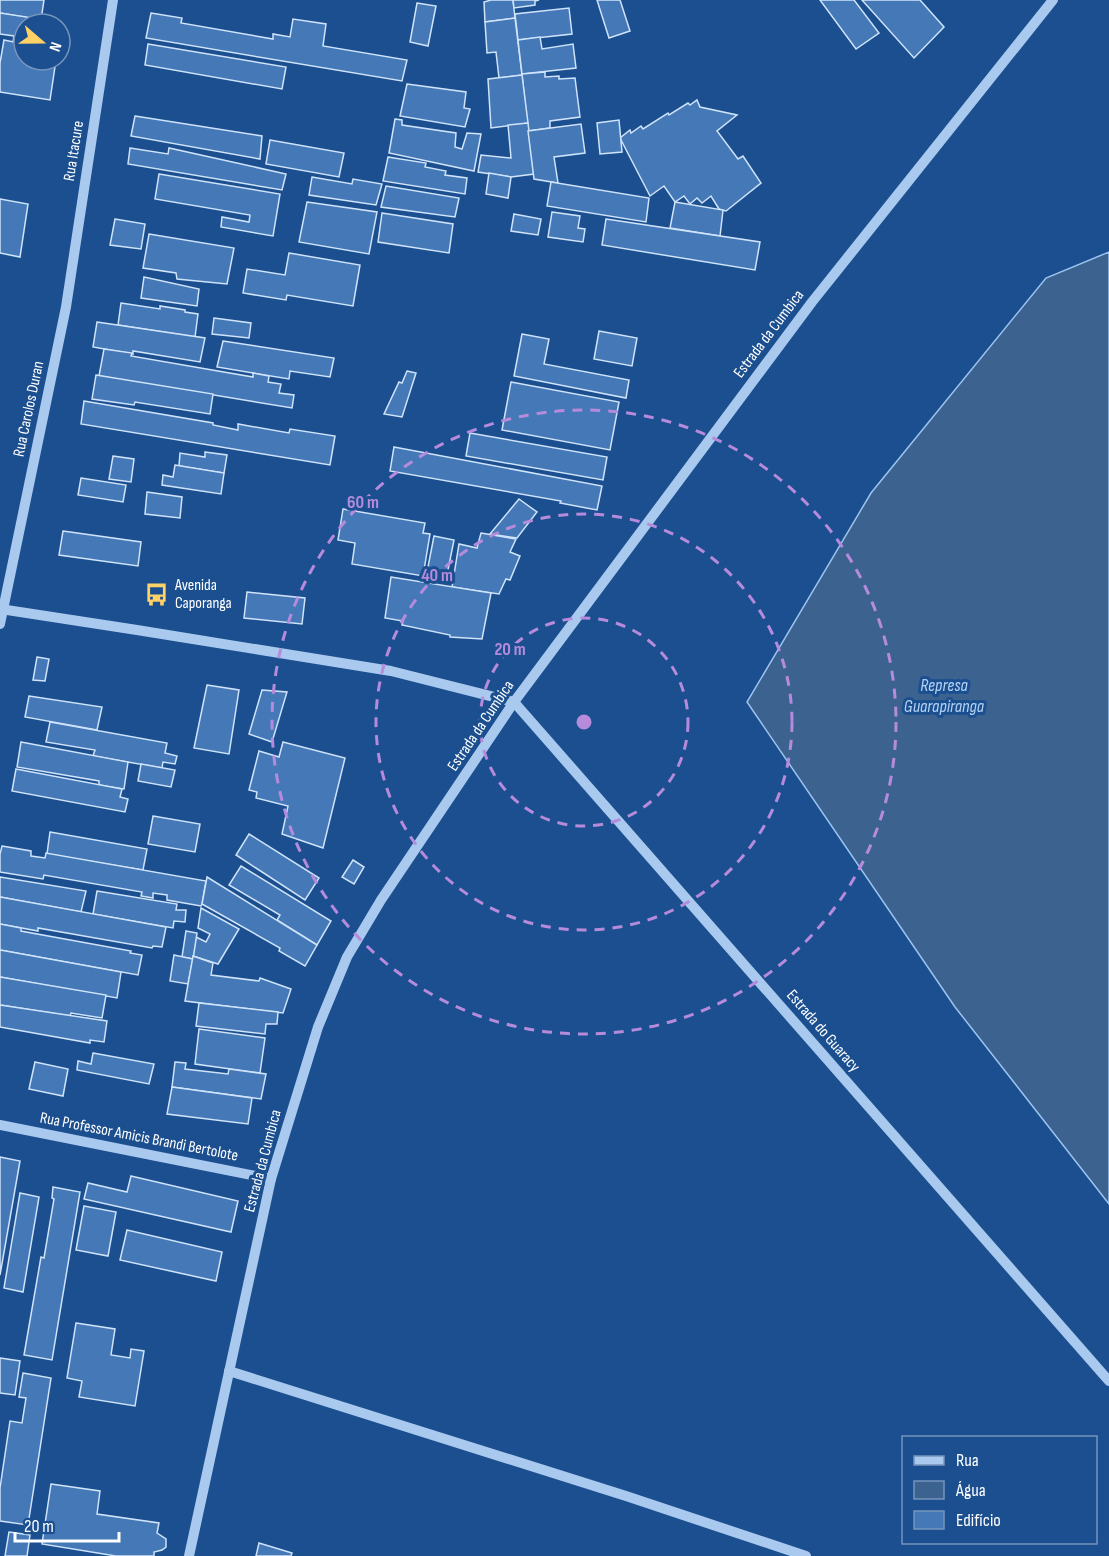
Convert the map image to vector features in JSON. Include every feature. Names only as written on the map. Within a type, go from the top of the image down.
[{"type":"street","name":"Rua Itacure","points":[[66,307],[113,0]]},
{"type":"street","name":"Estrada da Cumbica","points":[[189,1556],[272,1179],[318,1027],[347,957],[381,900],[514,702],[812,302],[1053,0]]},
{"type":"street","name":"Rua Carolos Duran","points":[[0,624],[1,609],[66,307]]},
{"type":"street","points":[[1,609],[391,671],[514,702]]},
{"type":"street","name":"Estrada do Guaracy","points":[[514,702],[1109,1381]]},
{"type":"street","name":"Rua Professor Amicis Brandi Bertolote","points":[[0,1125],[272,1179]]},
{"type":"street","points":[[229,1371],[626,1496],[806,1556]]},
{"type":"water","name":"Represa Guarapiranga","points":[[1109,252],[1109,1204],[955,1007],[747,702],[871,493],[1046,278]]},
{"type":"building","points":[[0,0],[44,0],[42,12],[12,12],[12,15],[0,13]]},
{"type":"building","points":[[513,0],[515,18],[485,22],[484,2]]},
{"type":"building","points":[[513,0],[539,0],[535,1],[535,5],[514,8]]},
{"type":"building","points":[[597,0],[620,0],[630,31],[609,38]]},
{"type":"building","points":[[820,0],[854,0],[879,33],[856,49]]},
{"type":"building","points":[[862,0],[920,0],[944,27],[914,58]]},
{"type":"building","points":[[417,3],[436,6],[428,46],[410,42]]},
{"type":"building","points":[[569,8],[572,34],[518,40],[515,14]]},
{"type":"building","points":[[0,13],[12,15],[12,36],[0,34]]},
{"type":"building","points":[[151,13],[182,18],[181,23],[273,39],[273,34],[290,37],[293,19],[326,24],[323,46],[407,60],[402,81],[146,38]]},
{"type":"building","points":[[515,18],[522,75],[499,78],[496,52],[487,53],[485,22]]},
{"type":"building","points":[[540,37],[542,49],[573,44],[576,68],[522,74],[518,40]]},
{"type":"building","points":[[4,40],[12,42],[12,72],[54,72],[50,100],[0,92],[0,63]]},
{"type":"building","points":[[148,44],[286,67],[282,89],[145,65]]},
{"type":"building","points":[[545,72],[545,77],[575,78],[580,117],[550,121],[550,128],[528,131],[522,74]]},
{"type":"building","points":[[522,75],[528,123],[491,128],[488,79]]},
{"type":"building","points":[[407,84],[466,92],[464,108],[470,109],[465,127],[400,116]]},
{"type":"building","points":[[697,100],[700,107],[737,115],[717,131],[738,159],[743,156],[761,183],[726,211],[719,209],[711,196],[702,203],[697,198],[690,204],[684,196],[675,202],[664,186],[650,196],[620,138],[630,130],[631,133],[641,126],[643,129],[668,113],[669,115]]},
{"type":"building","points":[[135,116],[262,136],[260,159],[131,136]]},
{"type":"building","points":[[395,119],[402,120],[402,125],[456,133],[455,147],[462,149],[467,133],[481,134],[474,171],[389,153]]},
{"type":"building","points":[[619,120],[622,152],[600,154],[597,123]]},
{"type":"building","points":[[528,123],[534,174],[511,177],[478,172],[481,155],[511,158],[508,125]]},
{"type":"building","points":[[581,124],[585,153],[554,157],[558,183],[534,179],[528,131]]},
{"type":"building","points":[[270,140],[344,153],[339,177],[266,164]]},
{"type":"building","points":[[130,148],[168,154],[169,148],[286,174],[282,190],[128,164]]},
{"type":"building","points":[[388,157],[426,163],[425,167],[446,171],[445,175],[467,178],[465,194],[383,181]]},
{"type":"building","points":[[489,173],[511,177],[508,198],[486,194]]},
{"type":"building","points":[[159,174],[280,194],[273,236],[221,227],[222,217],[249,222],[250,215],[155,199]]},
{"type":"building","points":[[312,177],[352,184],[353,179],[382,184],[376,205],[309,195]]},
{"type":"building","points":[[551,182],[649,198],[646,222],[547,206]]},
{"type":"building","points":[[386,186],[459,198],[455,217],[381,207]]},
{"type":"building","points":[[0,199],[28,204],[20,257],[0,253]]},
{"type":"building","points":[[307,202],[377,212],[369,254],[299,242]]},
{"type":"building","points":[[675,202],[723,210],[720,236],[670,228]]},
{"type":"building","points":[[552,212],[580,216],[578,228],[585,229],[583,242],[548,237]]},
{"type":"building","points":[[382,213],[453,224],[449,253],[378,242]]},
{"type":"building","points":[[514,214],[541,219],[538,235],[511,231]]},
{"type":"building","points":[[115,219],[145,224],[141,249],[110,245]]},
{"type":"building","points":[[606,219],[760,242],[755,270],[602,245]]},
{"type":"building","points":[[149,234],[234,248],[227,284],[177,279],[176,273],[143,268]]},
{"type":"building","points":[[289,253],[360,265],[353,306],[287,295],[286,300],[243,293],[247,269],[285,275]]},
{"type":"building","points":[[144,277],[199,289],[197,306],[141,298]]},
{"type":"building","points":[[121,303],[160,309],[160,306],[198,314],[195,337],[118,325]]},
{"type":"building","points":[[214,318],[251,323],[249,338],[212,334]]},
{"type":"building","points":[[97,322],[205,338],[200,362],[93,347]]},
{"type":"building","points":[[599,331],[637,338],[632,366],[594,359]]},
{"type":"building","points":[[522,334],[549,339],[544,364],[629,380],[626,398],[514,376]]},
{"type":"building","points":[[223,341],[334,358],[330,377],[290,371],[289,379],[217,367]]},
{"type":"building","points":[[104,349],[132,353],[131,356],[253,377],[253,373],[269,376],[268,382],[281,384],[279,393],[294,395],[292,408],[99,376]]},
{"type":"building","points":[[407,371],[416,373],[402,417],[384,414],[399,382],[402,383]]},
{"type":"building","points":[[96,375],[213,394],[210,414],[135,402],[134,405],[92,399]]},
{"type":"building","points":[[511,382],[619,402],[610,450],[502,430]]},
{"type":"building","points":[[84,401],[213,423],[213,425],[238,430],[238,424],[289,433],[290,429],[335,436],[330,465],[81,424]]},
{"type":"building","points":[[470,433],[607,457],[603,480],[466,456]]},
{"type":"building","points":[[394,447],[602,486],[597,510],[560,503],[561,501],[390,471]]},
{"type":"building","points":[[205,452],[227,455],[224,473],[179,466],[180,453],[205,457]]},
{"type":"building","points":[[113,456],[134,459],[131,482],[109,479]]},
{"type":"building","points":[[175,465],[224,473],[221,494],[162,485],[163,475],[173,477]]},
{"type":"building","points":[[81,478],[126,485],[123,502],[78,495]]},
{"type":"building","points":[[147,492],[182,497],[180,518],[145,514]]},
{"type":"building","points":[[519,499],[537,512],[517,538],[490,534]]},
{"type":"building","points":[[343,509],[425,523],[423,533],[430,534],[423,576],[352,564],[355,543],[338,540]]},
{"type":"building","points":[[63,531],[141,542],[138,566],[59,555]]},
{"type":"building","points":[[481,533],[516,539],[510,552],[520,556],[510,580],[506,579],[499,594],[452,587],[459,544],[477,548]]},
{"type":"building","points":[[434,536],[454,540],[447,575],[427,572]]},
{"type":"building","points":[[391,577],[491,593],[482,639],[450,637],[450,635],[402,625],[403,621],[385,618]]},
{"type":"building","points":[[247,592],[305,598],[302,624],[244,618]]},
{"type":"building","points":[[37,657],[49,659],[45,681],[33,680]]},
{"type":"building","points":[[207,685],[239,690],[229,754],[194,748]]},
{"type":"building","points":[[262,690],[287,692],[272,742],[249,734]]},
{"type":"building","points":[[29,696],[102,707],[97,730],[25,717]]},
{"type":"building","points":[[50,722],[167,743],[165,753],[177,756],[175,764],[163,762],[162,768],[93,756],[95,750],[46,742]]},
{"type":"building","points":[[21,742],[128,762],[124,789],[99,785],[99,781],[17,767]]},
{"type":"building","points":[[283,742],[345,758],[323,848],[282,834],[288,806],[256,798],[257,792],[249,790],[259,751],[279,757]]},
{"type":"building","points":[[141,764],[175,770],[171,787],[138,781]]},
{"type":"building","points":[[16,769],[122,789],[120,797],[128,799],[125,812],[12,791]]},
{"type":"building","points":[[153,816],[200,824],[195,852],[148,844]]},
{"type":"building","points":[[50,832],[147,849],[143,870],[47,854]]},
{"type":"building","points":[[249,834],[319,878],[305,900],[236,855]]},
{"type":"building","points":[[2,846],[31,851],[31,856],[45,858],[46,853],[206,881],[202,904],[201,906],[167,900],[167,895],[153,893],[153,898],[141,896],[142,892],[44,875],[43,879],[0,872]]},
{"type":"building","points":[[353,860],[364,867],[354,884],[342,877]]},
{"type":"building","points":[[241,866],[331,921],[317,945],[277,920],[280,915],[229,885]]},
{"type":"building","points":[[0,877],[86,891],[81,912],[0,897]]},
{"type":"building","points":[[207,877],[317,945],[305,966],[279,951],[280,948],[202,904]]},
{"type":"building","points":[[97,891],[177,904],[176,910],[186,910],[185,922],[174,921],[173,928],[93,914]]},
{"type":"building","points":[[0,897],[166,927],[162,947],[153,946],[152,948],[38,928],[38,931],[0,924]]},
{"type":"building","points":[[201,908],[239,929],[218,964],[193,956],[196,937],[206,942],[210,934],[198,928]]},
{"type":"building","points":[[0,924],[21,928],[21,931],[142,955],[138,975],[0,950]]},
{"type":"building","points":[[186,931],[197,933],[193,959],[182,957]]},
{"type":"building","points":[[0,950],[121,972],[117,998],[0,977]]},
{"type":"building","points":[[174,955],[193,959],[188,984],[170,981]]},
{"type":"building","points":[[193,956],[213,963],[211,975],[259,981],[260,978],[291,989],[283,1013],[185,1001]]},
{"type":"building","points":[[0,977],[106,995],[102,1018],[71,1013],[70,1016],[0,1005]]},
{"type":"building","points":[[199,1003],[278,1012],[277,1024],[266,1024],[265,1034],[196,1026]]},
{"type":"building","points":[[0,1005],[107,1021],[104,1042],[90,1040],[90,1043],[0,1027]]},
{"type":"building","points":[[199,1029],[265,1038],[260,1073],[195,1064]]},
{"type":"building","points":[[93,1053],[154,1064],[149,1084],[77,1070],[78,1061],[91,1064]]},
{"type":"building","points":[[35,1062],[68,1069],[63,1096],[29,1089]]},
{"type":"building","points":[[175,1062],[186,1063],[185,1069],[228,1074],[229,1069],[266,1074],[261,1099],[172,1087]]},
{"type":"building","points":[[172,1087],[252,1098],[248,1124],[167,1114]]},
{"type":"building","points":[[0,1157],[20,1161],[0,1275]]},
{"type":"building","points":[[131,1176],[238,1201],[231,1232],[84,1199],[88,1183],[127,1192]]},
{"type":"building","points":[[53,1187],[80,1192],[52,1360],[24,1355],[41,1257],[44,1258],[54,1199],[52,1198]]},
{"type":"building","points":[[20,1193],[39,1197],[23,1292],[4,1288]]},
{"type":"building","points":[[84,1206],[116,1212],[108,1256],[76,1250]]},
{"type":"building","points":[[127,1230],[222,1252],[216,1281],[120,1260]]},
{"type":"building","points":[[76,1323],[115,1329],[111,1355],[130,1358],[131,1349],[144,1351],[135,1406],[79,1397],[82,1381],[67,1378]]},
{"type":"building","points":[[0,1358],[20,1361],[15,1395],[0,1393]]},
{"type":"building","points":[[23,1373],[51,1378],[28,1525],[0,1521],[0,1488],[10,1421],[22,1423],[26,1398],[19,1397]]},
{"type":"building","points":[[51,1484],[100,1491],[97,1514],[159,1523],[157,1533],[166,1539],[166,1547],[154,1552],[154,1556],[116,1556],[42,1544]]},
{"type":"building","points":[[9,1532],[30,1535],[27,1556],[5,1556]]},
{"type":"building","points":[[259,1543],[292,1553],[291,1556],[256,1556]]},
{"type":"place","name":"Avenida Caporanga","points":[[157,594]]}]
